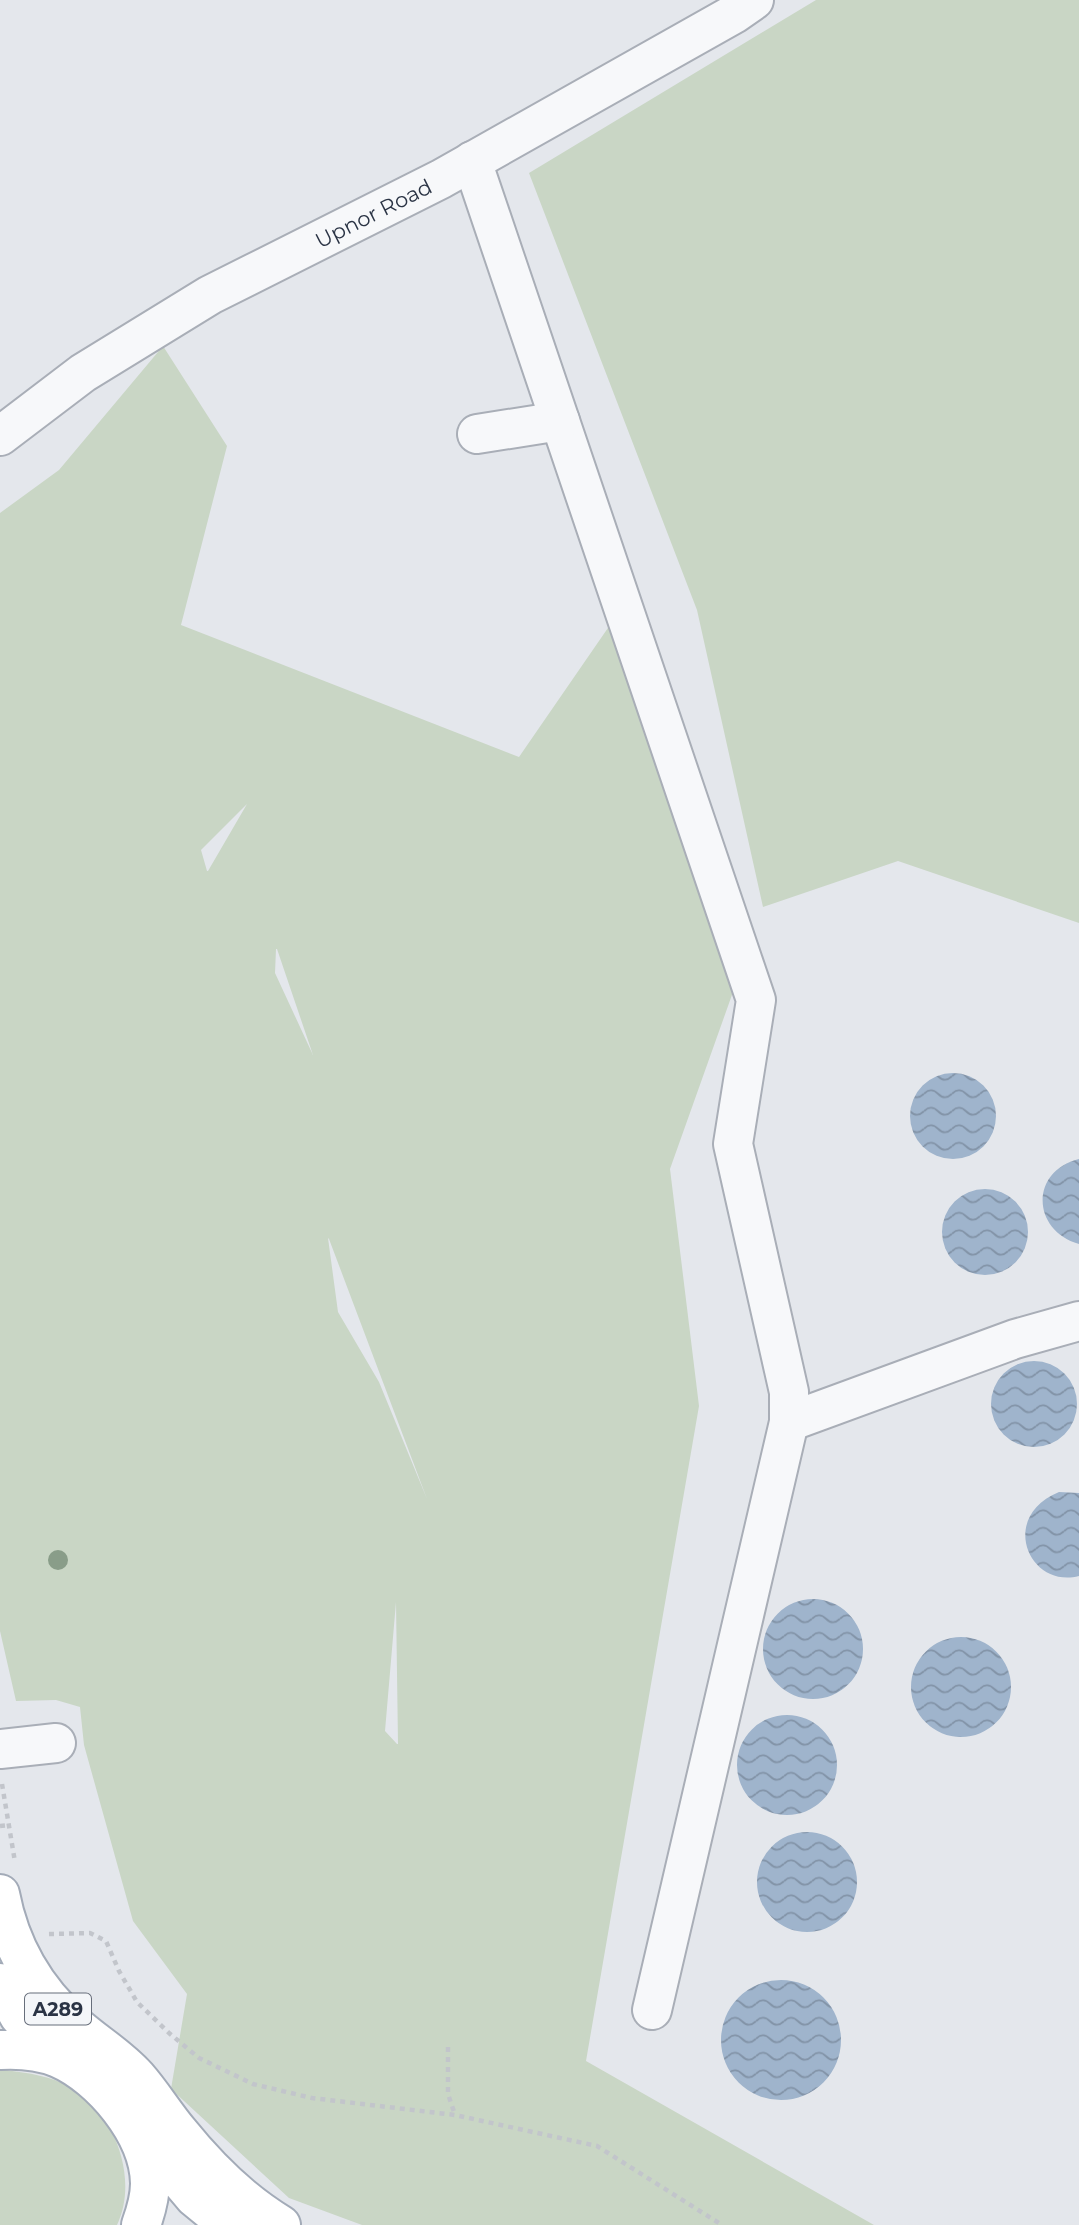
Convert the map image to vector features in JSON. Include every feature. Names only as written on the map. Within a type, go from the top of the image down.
[{"type":"main road","name":"A289","points":[[0,1894],[5,1919],[21,1959],[43,1994],[76,2026],[119,2058],[204,2161],[232,2189],[281,2225]]},
{"type":"main road","name":"A289","points":[[0,1983],[19,2016],[54,2056]]},
{"type":"main road","name":"A289","points":[[0,2050],[54,2056],[101,2087],[136,2133],[150,2144],[194,2197],[229,2225]]},
{"type":"main road","name":"A289","points":[[136,2133],[150,2181],[141,2225]]},
{"type":"street","name":"Upnor Road","points":[[0,436],[83,373],[210,295],[472,161],[734,14],[754,0]]},
{"type":"street","points":[[472,161],[756,1000],[733,1144],[789,1392],[789,1422],[652,2010]]},
{"type":"street","points":[[477,434],[560,421]]},
{"type":"street","points":[[789,1422],[1015,1339],[1079,1321]]},
{"type":"street","points":[[0,1749],[57,1743]]},
{"type":"path","points":[[0,1826],[10,1825]]},
{"type":"path","points":[[64,1934],[90,1933],[106,1941],[137,2002],[199,2058],[253,2084],[344,2103],[455,2115],[597,2146],[722,2225]]},
{"type":"path","points":[[448,2048],[448,2094],[455,2115]]},
{"type":"green space","points":[[816,0],[1079,0],[1079,923],[898,861],[763,907],[697,610],[529,173]]},
{"type":"green space","points":[[163,346],[227,446],[181,625],[519,757],[610,625],[733,992],[670,1169],[699,1406],[586,2061],[874,2225],[362,2225],[289,2198],[171,2089],[187,1994],[133,1921],[84,1745],[80,1707],[56,1700],[16,1701],[0,1631],[0,513],[59,470]],"holes":[[[247,804],[208,871],[201,850]],[[277,949],[313,1055],[275,973]],[[328,1238],[427,1499],[379,1382],[338,1312]],[[396,1602],[398,1744],[385,1731]]]},
{"type":"green space","points":[[0,2071],[40,2076],[64,2084],[87,2099],[100,2113],[111,2130],[124,2168],[123,2207],[117,2225],[0,2225]]},
{"type":"water","points":[[953,1073],[977,1080],[989,1092],[996,1116],[989,1140],[977,1152],[953,1159],[929,1152],[917,1140],[910,1116],[917,1092],[929,1080]]},
{"type":"water","points":[[1079,1159],[1079,1244],[1063,1237],[1052,1227],[1045,1214],[1043,1201],[1045,1187],[1052,1175],[1063,1166]]},
{"type":"water","points":[[985,1189],[1009,1196],[1021,1208],[1028,1232],[1021,1256],[1009,1268],[985,1275],[961,1268],[949,1256],[942,1232],[949,1208],[961,1196]]},
{"type":"water","points":[[1034,1361],[1058,1368],[1070,1380],[1077,1404],[1070,1428],[1058,1440],[1034,1447],[1010,1440],[998,1428],[991,1404],[998,1380],[1010,1368]]},
{"type":"water","points":[[1059,1492],[1079,1493],[1079,1576],[1061,1577],[1046,1572],[1035,1562],[1027,1548],[1025,1533],[1029,1518],[1040,1503]]},
{"type":"water","points":[[813,1599],[832,1602],[849,1613],[860,1630],[863,1649],[860,1668],[849,1685],[832,1696],[813,1699],[794,1696],[777,1685],[766,1668],[763,1649],[766,1630],[777,1613],[794,1602]]},
{"type":"water","points":[[961,1637],[980,1640],[997,1651],[1008,1668],[1011,1687],[1008,1706],[997,1723],[980,1734],[961,1737],[942,1734],[925,1723],[914,1706],[911,1687],[914,1668],[925,1651],[942,1640]]},
{"type":"water","points":[[787,1715],[806,1718],[823,1729],[834,1746],[837,1765],[834,1784],[823,1801],[806,1812],[787,1815],[768,1812],[751,1801],[740,1784],[737,1765],[740,1746],[751,1729],[768,1718]]},
{"type":"water","points":[[807,1832],[826,1835],[843,1846],[854,1863],[857,1882],[854,1901],[843,1918],[826,1929],[807,1932],[788,1929],[771,1918],[760,1901],[757,1882],[760,1863],[771,1846],[788,1835]]},
{"type":"water","points":[[781,1980],[804,1985],[823,1998],[836,2017],[841,2040],[836,2063],[823,2082],[804,2095],[781,2100],[758,2095],[739,2082],[726,2063],[721,2040],[726,2017],[739,1998],[758,1985]]}]
